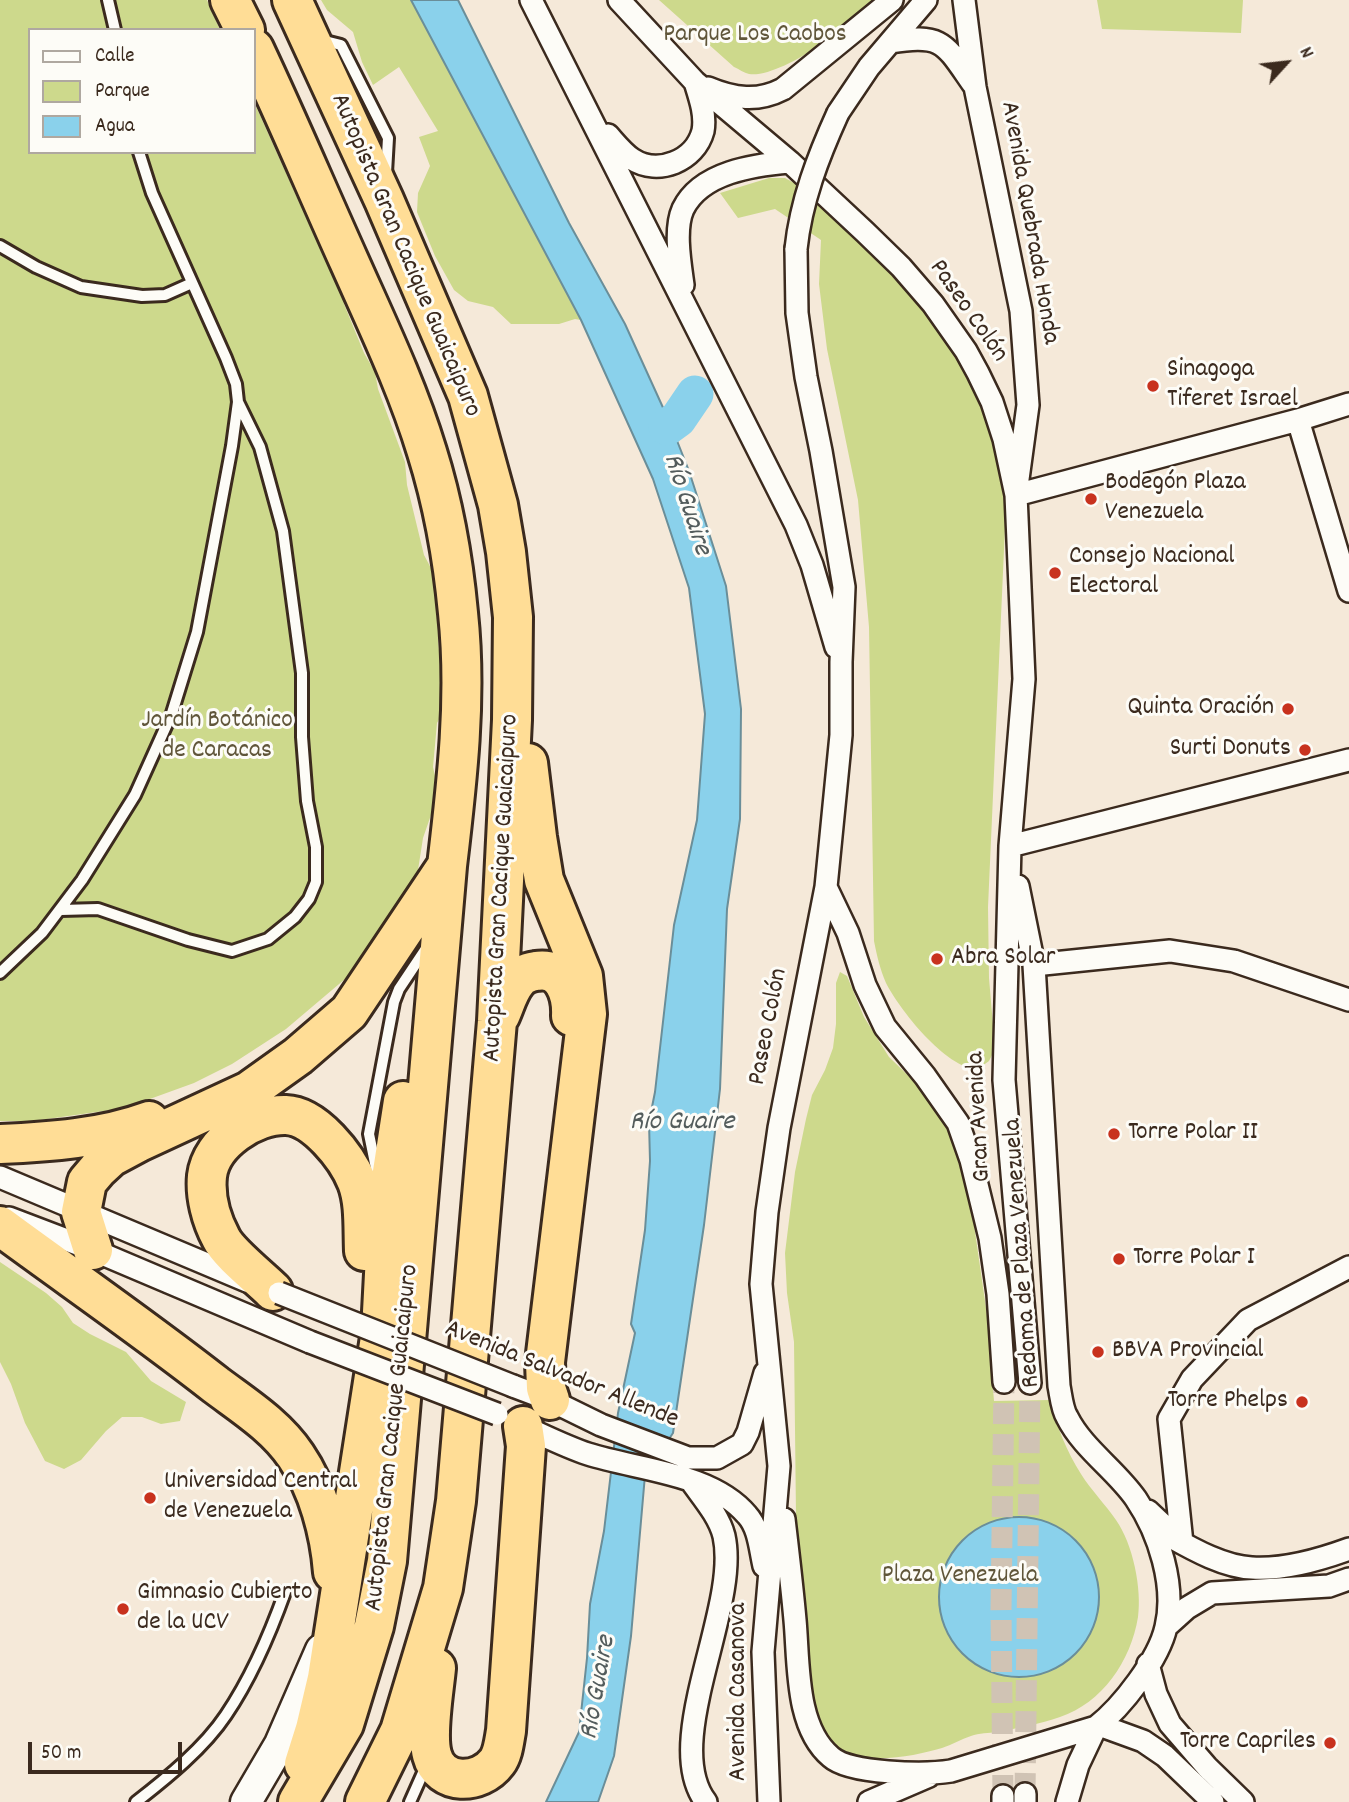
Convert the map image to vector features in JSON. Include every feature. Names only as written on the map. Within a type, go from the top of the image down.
[{"type":"highway","points":[[230,0],[244,28]]},
{"type":"highway","name":"Autopista Gran Cacique Guaicaipuro","points":[[292,0],[384,200],[470,402],[498,505],[510,584],[513,657],[497,1021],[456,1501],[443,1588],[400,1731],[365,1802]]},
{"type":"highway","name":"Autopista Gran Cacique Guaicaipuro","points":[[256,52],[385,340],[428,453],[441,507],[458,612],[461,658],[458,776],[447,866],[387,1561],[374,1626],[344,1724],[298,1802]]},
{"type":"highway","points":[[513,657],[540,861],[544,880],[583,976],[587,1014],[545,1362],[550,1400]]},
{"type":"highway","points":[[290,1802],[315,1729],[327,1678],[381,1331],[388,1198],[425,950],[447,866]]},
{"type":"highway","points":[[93,1250],[81,1212],[87,1182],[98,1168],[111,1157],[139,1142],[249,1091],[298,1056],[349,1012],[447,866]]},
{"type":"highway","points":[[0,1144],[35,1143],[88,1135],[143,1123],[190,1107],[244,1079],[292,1044],[341,1004],[385,959]]},
{"type":"highway","points":[[443,1588],[433,1698],[432,1755],[447,1775],[471,1779],[490,1769],[499,1760],[503,1748],[526,1446],[512,1403],[522,1365],[571,1020],[572,1005],[567,985],[547,970],[523,975],[516,981],[497,1021]]},
{"type":"highway","points":[[276,1292],[222,1241],[207,1193],[207,1173],[215,1155],[247,1123],[262,1117],[287,1115],[309,1124],[331,1142],[357,1182],[363,1210],[365,1270],[370,1302],[381,1331]]},
{"type":"highway","points":[[0,1226],[189,1363],[274,1430],[296,1456],[313,1489],[323,1518],[332,1553],[335,1617]]},
{"type":"main road","points":[[246,1802],[280,1744],[335,1617]]},
{"type":"street","name":"Paseo Colón","points":[[531,0],[796,525],[812,565],[841,662]]},
{"type":"street","name":"Paseo Colón","points":[[619,0],[695,82],[790,162],[901,267],[933,304],[966,351],[992,402],[1016,495],[1024,679],[1010,846]]},
{"type":"street","name":"Paseo Colón","points":[[695,82],[741,98],[771,95],[783,89],[892,0]]},
{"type":"street","name":"Paseo Colón","points":[[779,1486],[761,1284],[767,1212],[779,1128],[826,887],[841,736],[845,587],[806,377],[797,313],[796,249],[799,220],[807,188],[838,113],[869,68],[926,0]]},
{"type":"street","name":"Avenida Quebrada Honda","points":[[964,0],[975,87],[1021,311],[1028,405],[1016,495]]},
{"type":"street","name":"Avenida Quebrada Honda","points":[[891,42],[927,38],[939,42],[975,87]]},
{"type":"street","points":[[585,104],[603,130],[633,160],[649,166],[669,166],[684,159],[698,144],[703,130],[704,117],[695,82]]},
{"type":"street","points":[[685,303],[677,246],[683,209],[705,185],[723,176],[763,164],[790,162]]},
{"type":"street","points":[[1016,495],[1349,404]]},
{"type":"street","points":[[1298,420],[1349,591]]},
{"type":"street","points":[[1010,846],[1349,760]]},
{"type":"street","name":"Redoma de Plaza Venezuela","points":[[1010,846],[1034,965],[1059,1386],[1066,1416],[1077,1433],[1122,1481],[1152,1526],[1167,1584],[1167,1626],[1148,1664],[1125,1700],[1098,1726],[1078,1765],[1067,1802]]},
{"type":"street","name":"Gran Avenida","points":[[1010,846],[1004,1080],[1030,1383]]},
{"type":"street","name":"Gran Avenida","points":[[826,887],[848,933],[864,985],[885,1027],[925,1076],[958,1123],[967,1148],[990,1238],[998,1294],[1004,1382]]},
{"type":"street","points":[[1034,965],[1170,951],[1234,961],[1349,1000]]},
{"type":"street","name":"Avenida Salvador Allende","points":[[0,1177],[276,1292],[512,1403],[586,1454],[691,1481]]},
{"type":"street","name":"Avenida Salvador Allende","points":[[0,1215],[93,1250],[310,1342],[512,1403],[550,1400],[601,1425],[688,1458],[717,1458],[742,1444],[760,1396],[769,1354]]},
{"type":"street","points":[[1182,1543],[1169,1419],[1192,1379],[1248,1320],[1349,1267]]},
{"type":"street","points":[[691,1481],[723,1533],[727,1556],[713,1636],[699,1688],[693,1739],[692,1769],[699,1794],[706,1802]]},
{"type":"street","name":"Avenida Casanova","points":[[691,1481],[722,1492],[749,1516],[756,1531],[768,1583]]},
{"type":"street","name":"Redoma de Plaza Venezuela","points":[[779,1486],[789,1553],[799,1686],[809,1727],[825,1752],[832,1759],[850,1768],[934,1774]]},
{"type":"street","name":"Avenida Casanova","points":[[769,1802],[763,1652],[779,1486]]},
{"type":"street","points":[[1136,1500],[1182,1543]]},
{"type":"street","points":[[1152,1526],[1219,1560],[1250,1569],[1325,1558],[1349,1549]]},
{"type":"street","points":[[1167,1626],[1186,1608],[1212,1593],[1329,1586],[1349,1579]]},
{"type":"street","points":[[1148,1664],[1156,1694],[1170,1724],[1207,1768],[1243,1802]]},
{"type":"street","points":[[1098,1726],[1143,1741],[1165,1756],[1213,1802]]},
{"type":"street","name":"Redoma de Plaza Venezuela","points":[[869,1802],[934,1774],[1098,1726]]},
{"type":"lane","points":[[108,0],[115,28]]},
{"type":"lane","points":[[0,973],[35,940],[61,910],[135,796],[172,713],[197,632],[238,402],[236,384],[226,358],[152,193],[140,154]]},
{"type":"lane","points":[[0,246],[36,267],[81,287],[154,296],[165,295],[192,283]]},
{"type":"lane","points":[[61,910],[98,909],[188,940],[232,951],[268,939],[295,918],[309,899],[316,882],[316,847],[307,802],[302,737],[302,673],[283,531],[260,447],[238,402]]},
{"type":"lane","points":[[136,1802],[175,1773],[226,1716],[270,1635],[285,1592]]},
{"type":"lane","points":[[410,1802],[432,1755]]},
{"type":"green space","name":"Jardín Botánico de Caracas","points":[[0,0],[207,0],[219,28],[28,28],[28,154],[256,154],[256,106],[328,266],[342,289],[344,304],[364,353],[375,372],[378,389],[405,462],[407,485],[424,555],[439,583],[442,632],[438,639],[444,705],[437,723],[433,767],[434,799],[423,838],[416,883],[380,939],[345,979],[286,1029],[232,1064],[194,1083],[125,1108],[33,1121],[0,1121]]},
{"type":"green space","points":[[321,0],[411,0],[581,320],[559,324],[511,324],[493,307],[468,301],[454,290],[435,256],[417,212],[418,193],[430,166],[419,137],[438,131],[399,67],[373,85],[362,62],[353,32],[327,10]]},
{"type":"green space","name":"Parque Los Caobos","points":[[659,0],[884,0],[838,34],[799,58],[763,73],[749,74],[734,67]]},
{"type":"green space","points":[[1097,0],[1243,0],[1241,33],[1102,29]]},
{"type":"green space","points":[[769,178],[785,178],[805,189],[913,291],[939,324],[976,387],[992,435],[1006,505],[988,907],[989,978],[995,1049],[989,1061],[978,1069],[952,1060],[925,1036],[892,994],[876,952],[869,627],[858,500],[827,349],[819,284],[821,240],[775,209],[738,218],[720,193]]},
{"type":"green space","name":"Plaza Venezuela","points":[[840,972],[847,976],[864,1017],[889,1057],[946,1112],[965,1162],[987,1315],[994,1401],[1050,1400],[1062,1438],[1076,1466],[1122,1530],[1135,1567],[1139,1593],[1138,1617],[1129,1649],[1112,1678],[1089,1702],[1045,1722],[974,1735],[946,1747],[900,1757],[868,1758],[840,1750],[826,1737],[809,1699],[796,1516],[794,1342],[785,1253],[795,1172],[806,1119],[812,1095],[833,1048],[836,983]]},
{"type":"green space","points":[[0,1262],[46,1293],[62,1307],[73,1323],[126,1352],[151,1381],[186,1402],[180,1421],[161,1424],[142,1417],[122,1417],[81,1460],[64,1469],[45,1461],[25,1423],[0,1362]]},
{"type":"water","name":"Río Guaire","points":[[411,0],[458,0],[569,223],[625,324],[689,471],[726,586],[741,709],[740,819],[727,909],[720,1089],[704,1225],[673,1433],[645,1475],[631,1636],[614,1756],[598,1802],[546,1802],[579,1732],[590,1604],[604,1531],[618,1413],[635,1333],[631,1324],[645,1230],[650,1161],[649,1122],[655,1092],[674,925],[697,820],[705,714],[689,588],[653,479],[581,320]]},
{"type":"water","points":[[1019,1517],[1049,1523],[1075,1541],[1093,1567],[1099,1597],[1093,1627],[1075,1653],[1049,1671],[1019,1677],[989,1671],[963,1653],[945,1627],[939,1597],[945,1567],[963,1541],[989,1523]]},
{"type":"waterway","points":[[667,427],[678,419],[695,394]]},
{"type":"tunnel","points":[[1003,1796],[1001,1610],[1004,1382]]},
{"type":"tunnel","points":[[1025,1794],[1030,1383]]},
{"type":"place","name":"Sinagoga Tiferet Israel","points":[[1153,386]]},
{"type":"place","name":"Bodegón Plaza Venezuela","points":[[1091,499]]},
{"type":"place","name":"Consejo Nacional Electoral","points":[[1055,573]]},
{"type":"place","name":"Quinta Oración","points":[[1288,709]]},
{"type":"place","name":"Surti Donuts","points":[[1305,750]]},
{"type":"place","name":"Abra Solar","points":[[937,959]]},
{"type":"place","name":"Torre Polar II","points":[[1114,1134]]},
{"type":"place","name":"Torre Polar I","points":[[1119,1259]]},
{"type":"place","name":"BBVA Provincial","points":[[1098,1352]]},
{"type":"place","name":"Torre Phelps","points":[[1302,1402]]},
{"type":"place","name":"Universidad Central de Venezuela","points":[[150,1498]]},
{"type":"place","name":"Gimnasio Cubierto de la UCV","points":[[123,1609]]},
{"type":"place","name":"Torre Capriles","points":[[1330,1743]]}]
